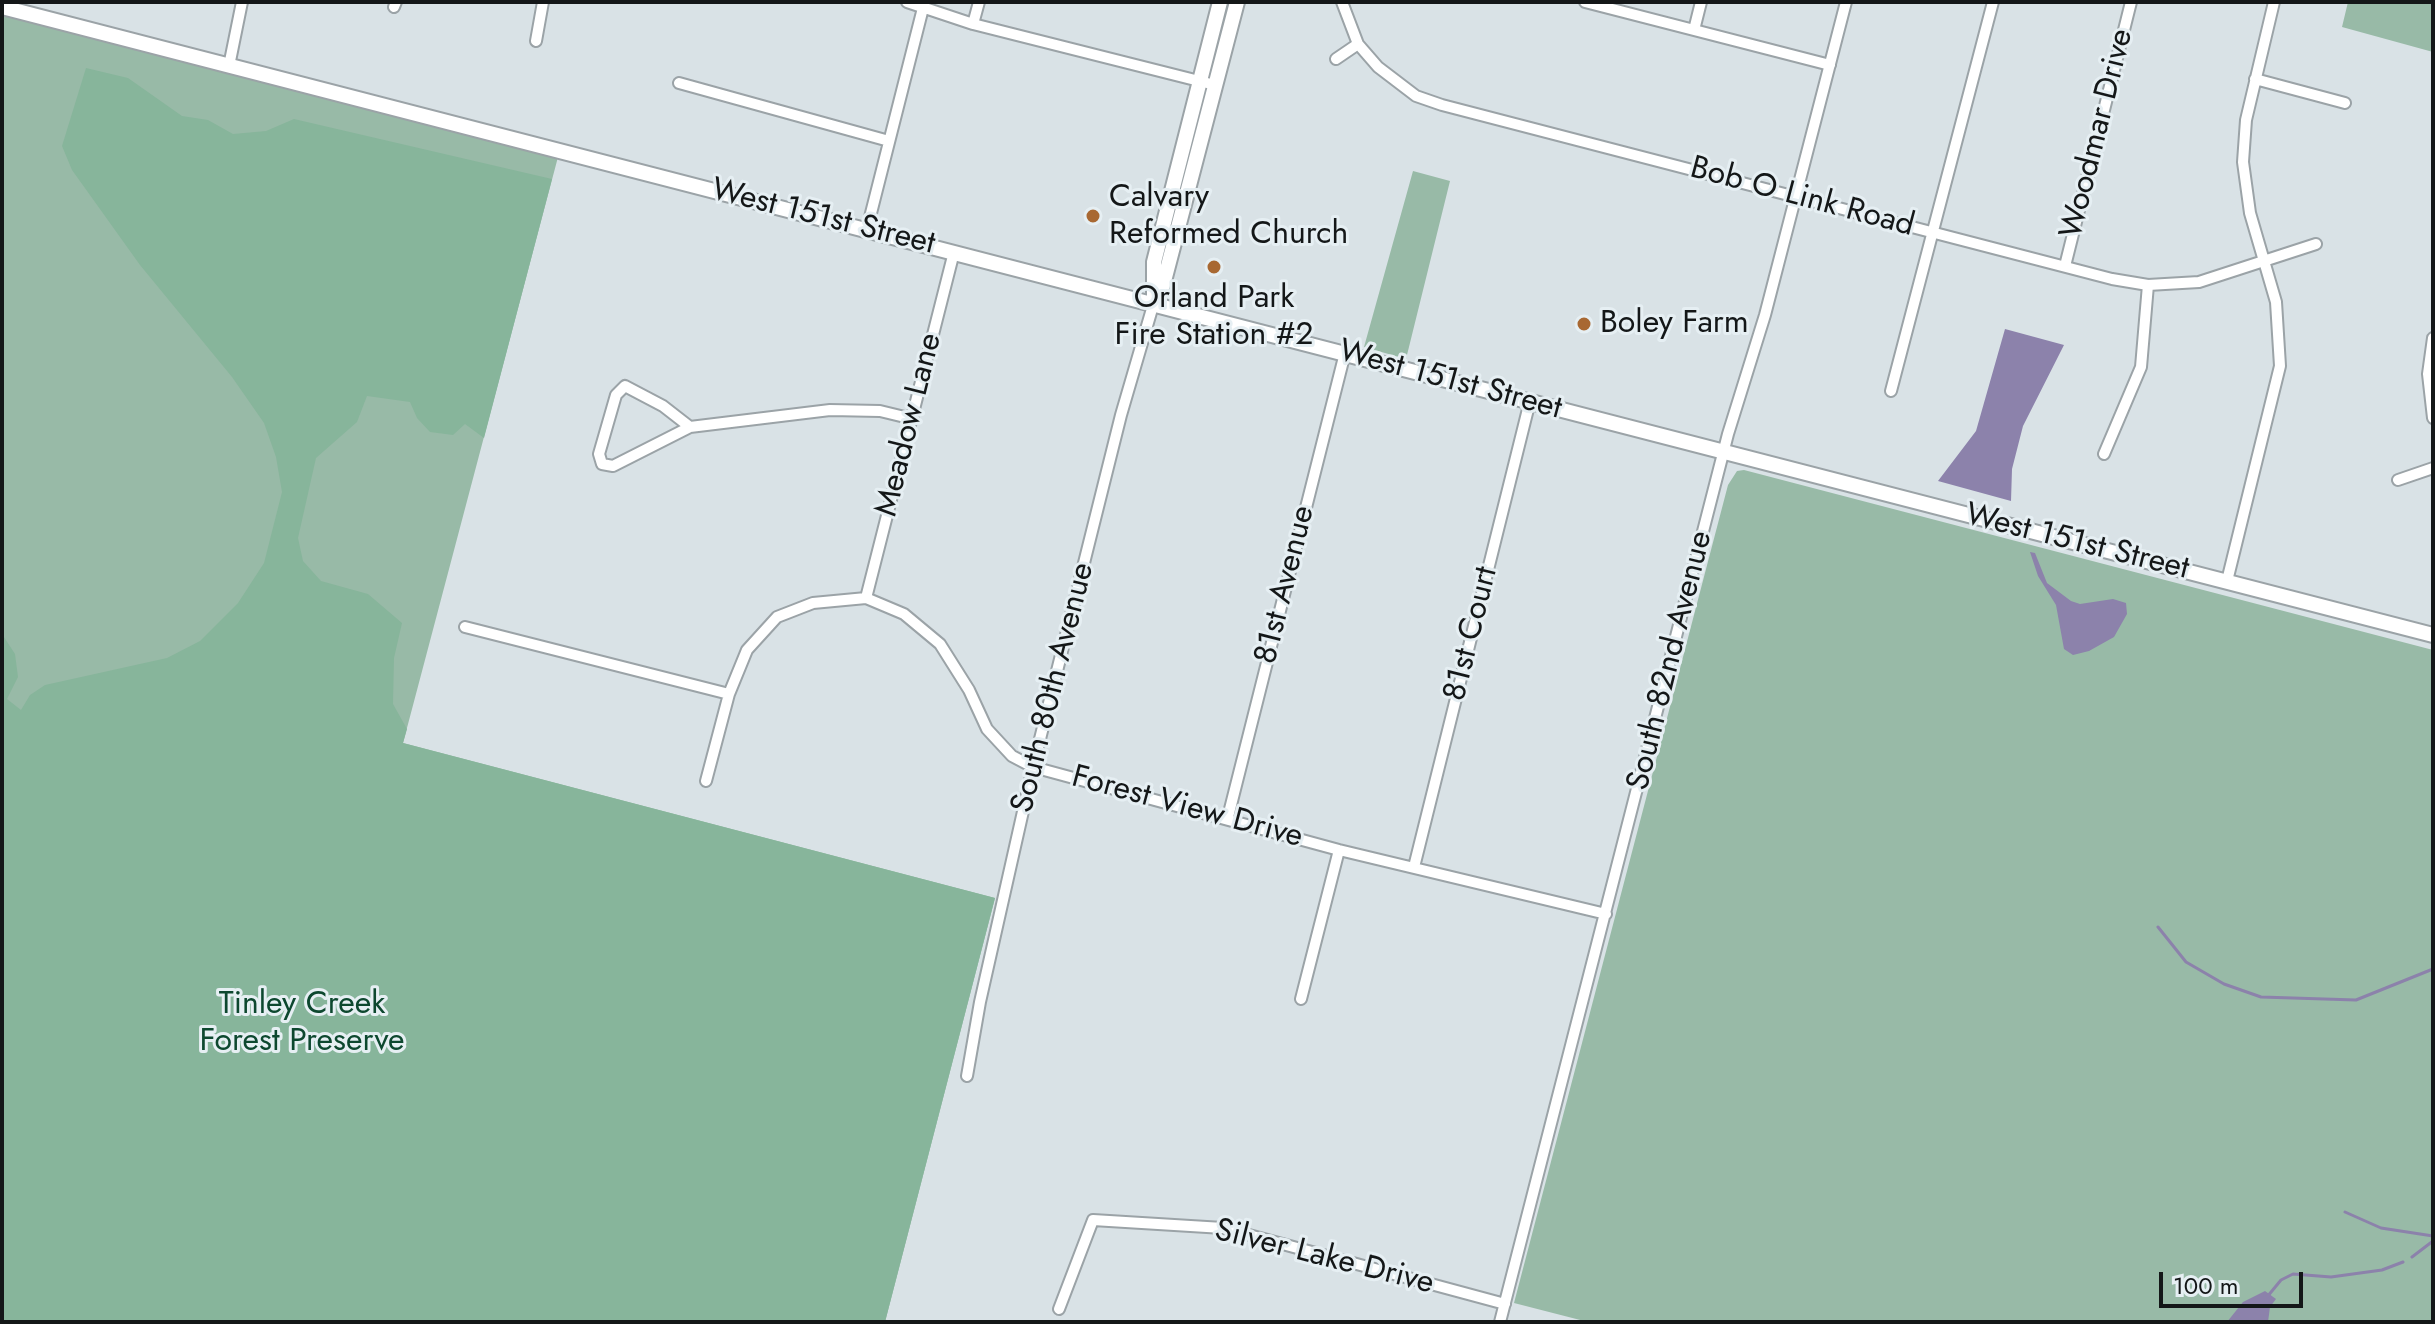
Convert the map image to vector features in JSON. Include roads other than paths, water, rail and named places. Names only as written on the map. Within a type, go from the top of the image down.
[{"type":"street","points":[[229,66],[242,2]]},
{"type":"street","points":[[536,41],[543,2]]},
{"type":"street","points":[[907,2],[973,24],[1215,85]]},
{"type":"street","points":[[973,24],[979,2]]},
{"type":"street","name":"South 80th Avenue","points":[[1154,302],[1154,262],[1220,2]]},
{"type":"street","name":"South 80th Avenue","points":[[967,1076],[980,1002],[1033,767],[1117,430],[1154,302],[1163,285],[1237,2]]},
{"type":"street","points":[[1336,59],[1358,44],[1342,2]]},
{"type":"street","points":[[1585,2],[1830,65]]},
{"type":"street","points":[[1694,30],[1701,2]]},
{"type":"street","name":"South 82nd Avenue","points":[[1500,1322],[1725,452],[1846,2]]},
{"type":"street","points":[[1891,391],[1993,2]]},
{"type":"street","name":"Woodmar Drive","points":[[2065,266],[2131,2]]},
{"type":"street","points":[[2227,581],[2279,375],[2279,323],[2250,213],[2243,162],[2255,79],[2274,2]]},
{"type":"street","name":"West 151st Street","points":[[2,7],[1154,302],[2433,635]]},
{"type":"street","points":[[867,229],[923,8]]},
{"type":"street","name":"Bob O Link Road","points":[[1358,44],[1393,81],[1442,105],[2148,285],[2199,282],[2316,244]]},
{"type":"street","points":[[2255,79],[2345,103]]},
{"type":"street","points":[[679,83],[889,141]]},
{"type":"street","name":"Meadow Lane","points":[[866,598],[954,252]]},
{"type":"street","points":[[2104,454],[2141,367],[2148,285]]},
{"type":"street","points":[[2433,338],[2428,374],[2433,418]]},
{"type":"street","name":"81st Avenue","points":[[1228,817],[1345,353]]},
{"type":"street","points":[[690,427],[663,406],[625,386],[616,395],[599,454],[602,464],[613,466],[690,427],[830,410],[880,411],[913,419]]},
{"type":"street","name":"81st Court","points":[[1414,867],[1530,401]]},
{"type":"street","points":[[2398,480],[2433,468]]},
{"type":"street","name":"Forest View Drive","points":[[706,781],[729,694],[751,643],[777,617],[813,603],[866,598],[904,614],[940,644],[969,690],[987,729],[1012,756],[1033,767],[1228,817],[1339,850],[1606,914]]},
{"type":"street","points":[[465,627],[729,694]]},
{"type":"street","points":[[1301,999],[1339,850]]},
{"type":"street","name":"Silver Lake Drive","points":[[1059,1309],[1093,1220],[1223,1228],[1505,1304]]},
{"type":"waterway","points":[[2158,927],[2186,962],[2224,984],[2261,997],[2356,1000],[2433,969]]},
{"type":"waterway","points":[[2345,1212],[2381,1228],[2433,1236]]},
{"type":"waterway","points":[[2412,1257],[2433,1241]]},
{"type":"waterway","points":[[2267,1297],[2281,1280],[2293,1274],[2331,1277],[2382,1270],[2403,1262]]},
{"type":"place","name":"Calvary Reformed Church","points":[[1093,216]]},
{"type":"place","name":"Orland Park Fire Station #2","points":[[1214,267]]},
{"type":"place","name":"Boley Farm","points":[[1584,324]]},
{"type":"park label","name":"Tinley Creek Forest Preserve","points":[[302,1024]]}]
